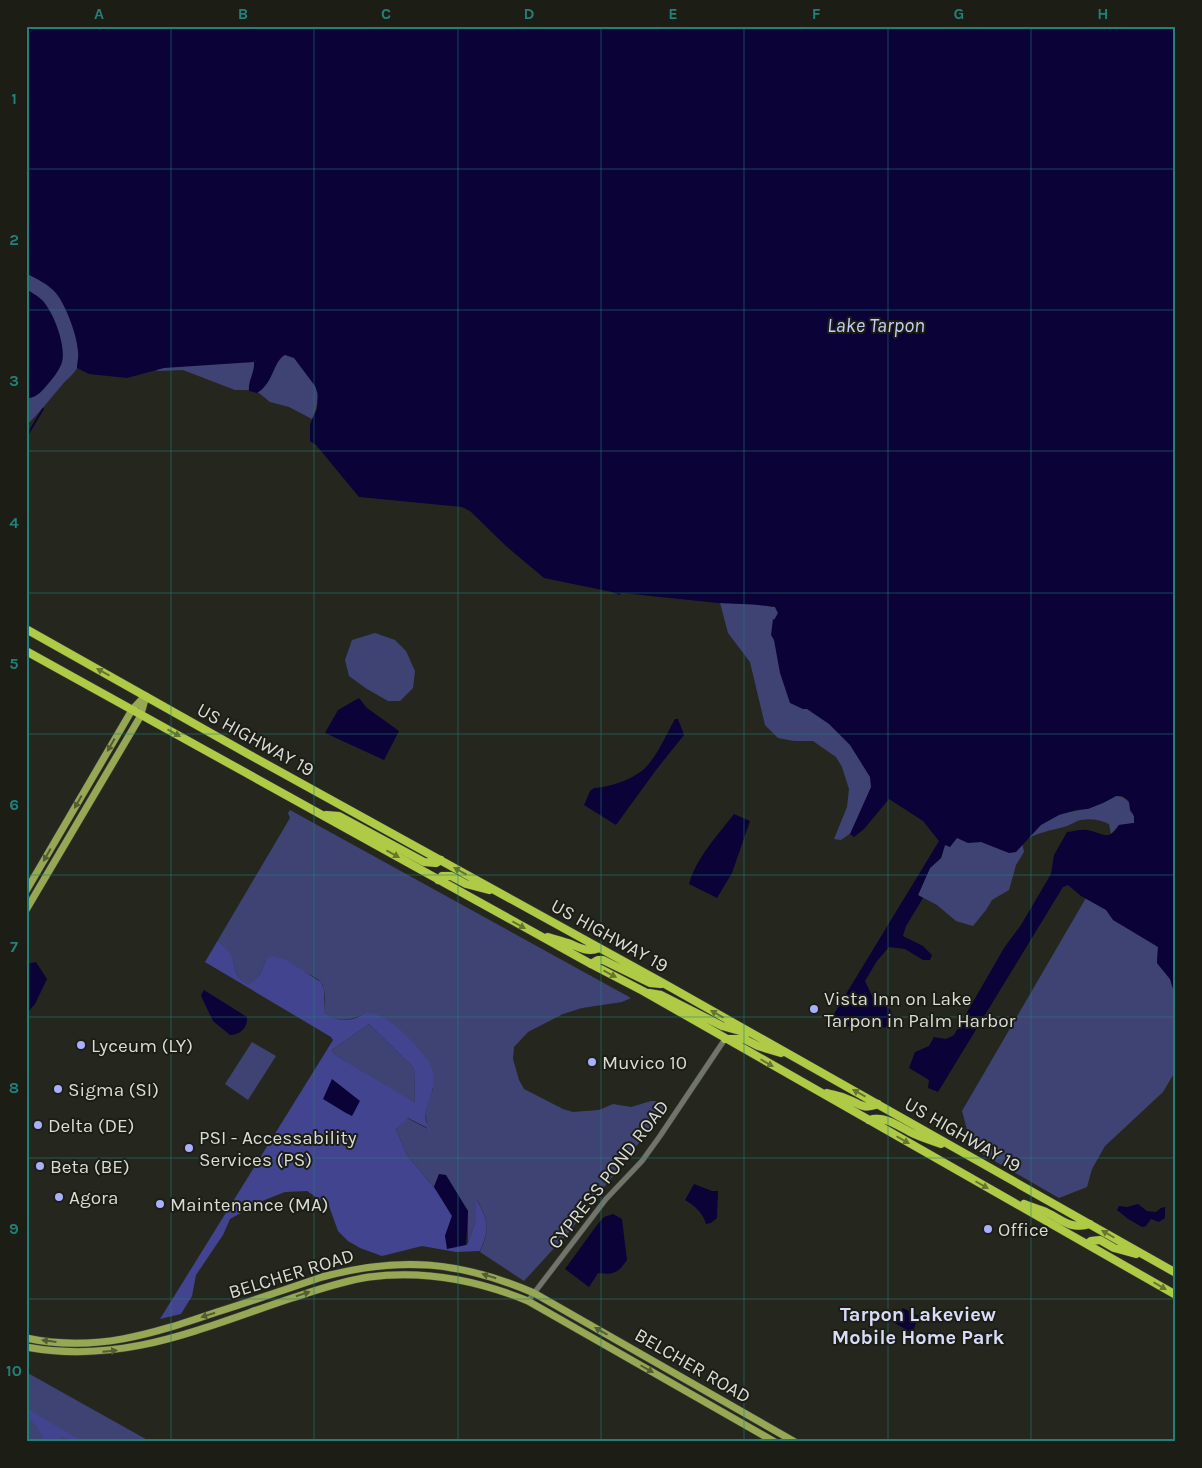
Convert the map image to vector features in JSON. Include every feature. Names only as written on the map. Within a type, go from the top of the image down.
[{"type":"highway","name":"US HIGHWAY 19","points":[[26,629],[795,1057],[1176,1273]]},
{"type":"highway","name":"US HIGHWAY 19","points":[[26,651],[438,880],[643,991],[1176,1295]]},
{"type":"highway","points":[[322,814],[339,816],[424,862],[436,863],[441,860]]},
{"type":"highway","points":[[438,880],[442,876],[452,876],[466,884],[503,894]]},
{"type":"highway","points":[[537,934],[582,949],[599,948]]},
{"type":"highway","points":[[591,964],[598,960],[603,960],[650,983],[664,984]]},
{"type":"highway","points":[[643,991],[661,995],[730,1030],[752,1034]]},
{"type":"highway","points":[[725,1039],[744,1039],[758,1046],[795,1057]]},
{"type":"highway","points":[[815,1090],[848,1099],[862,1107],[878,1104]]},
{"type":"highway","points":[[869,1120],[876,1118],[887,1120],[915,1135],[962,1152]]},
{"type":"highway","points":[[1005,1198],[1046,1212],[1072,1226],[1077,1227],[1090,1224]]},
{"type":"highway","points":[[1087,1244],[1091,1241],[1100,1240],[1114,1248],[1150,1258]]},
{"type":"main road","points":[[26,891],[132,710],[146,696]]},
{"type":"main road","points":[[26,910],[141,715],[146,696]]},
{"type":"main road","name":"BELCHER ROAD","points":[[26,1338],[77,1344],[127,1339],[163,1330],[347,1270],[393,1264],[432,1264],[459,1268],[499,1279],[534,1293],[795,1442]]},
{"type":"main road","name":"BELCHER ROAD","points":[[26,1348],[59,1353],[83,1353],[135,1348],[175,1337],[328,1286],[384,1275],[420,1275],[464,1280],[528,1301],[775,1442]]},
{"type":"street","name":"CYPRESS POND ROAD","points":[[528,1301],[606,1199],[642,1161],[725,1039]]},
{"type":"shaded area","points":[[26,273],[49,286],[60,298],[73,328],[79,360],[74,372],[26,426]]},
{"type":"shaded area","points":[[283,352],[308,362],[317,390],[317,404],[312,419],[289,407],[270,402],[252,390],[235,390],[183,370],[158,371],[143,364]]},
{"type":"shaded area","points":[[719,599],[747,600],[759,605],[775,607],[782,621],[780,623],[773,619],[817,704],[883,774],[855,830],[841,840],[834,839],[847,807],[849,789],[842,767],[836,757],[813,741],[794,741],[778,738],[765,725],[750,662],[728,633]]},
{"type":"shaded area","points":[[375,633],[395,640],[406,651],[415,671],[413,688],[400,701],[388,701],[349,676],[345,660],[352,640]]},
{"type":"shaded area","points":[[1116,796],[1125,798],[1130,804],[1134,823],[1119,825],[1111,834],[1109,824],[1103,821],[1081,820],[1038,834],[1022,842],[1024,852],[1016,865],[1009,890],[992,900],[973,926],[956,921],[937,905],[918,895],[930,868],[941,858],[949,832],[1083,809],[1105,802]]},
{"type":"shaded area","points":[[290,810],[631,998],[622,1002],[582,1008],[563,1014],[528,1032],[514,1047],[513,1059],[519,1080],[524,1089],[563,1109],[573,1112],[599,1110],[613,1104],[631,1107],[651,1101],[664,1101],[666,1103],[660,1116],[569,1232],[524,1281],[480,1252],[487,1231],[487,1225],[477,1200],[476,1220],[468,1242],[468,1211],[439,1174],[434,1187],[407,1155],[396,1129],[407,1118],[428,1129],[426,1109],[433,1089],[366,1013],[345,1020],[329,1016],[324,1012],[324,992],[320,981],[302,971],[266,960],[259,976],[250,986],[237,974],[232,958],[218,940],[290,818],[288,813]]},
{"type":"shaded area","points":[[1090,891],[1158,947],[1157,963],[1170,979],[1176,998],[1176,1032],[1173,1059],[1176,1070],[1163,1092],[1105,1146],[1092,1169],[1087,1187],[1059,1198],[972,1148],[962,1111]]},
{"type":"shaded area","points":[[218,940],[232,957],[239,978],[249,985],[259,976],[266,960],[272,956],[286,960],[321,982],[324,989],[324,1012],[328,1015],[343,1020],[356,1018],[365,1013],[383,1017],[401,1030],[417,1046],[433,1071],[434,1081],[426,1115],[427,1124],[432,1133],[426,1127],[408,1118],[396,1129],[407,1155],[438,1192],[452,1216],[445,1236],[467,1245],[476,1220],[476,1199],[484,1213],[487,1225],[480,1251],[456,1252],[422,1246],[382,1256],[360,1248],[348,1241],[338,1231],[329,1206],[307,1191],[285,1192],[262,1201],[230,1219],[223,1235],[196,1275],[192,1296],[181,1314],[160,1319],[333,1040],[331,1037],[205,962]],"holes":[[[369,1024],[414,1068],[415,1103],[334,1054],[332,1050]]]},
{"type":"shaded area","points":[[369,1024],[414,1068],[415,1104],[334,1054],[332,1050]]},
{"type":"shaded area","points":[[252,1042],[276,1056],[248,1100],[225,1084]]},
{"type":"shaded area","points":[[26,1372],[151,1442],[26,1442]]},
{"type":"shaded area","points":[[26,1408],[83,1442],[61,1437],[54,1442],[45,1442],[37,1426],[26,1417]]},
{"type":"water","name":"Lake Tarpon","points":[[26,26],[1176,26],[1176,998],[1170,979],[1157,963],[1158,947],[1113,920],[1106,910],[1081,896],[1068,885],[1063,887],[938,1092],[928,1088],[929,1080],[909,1068],[915,1052],[929,1046],[934,1037],[946,1039],[954,1035],[1004,948],[1021,925],[1051,874],[1054,855],[1067,832],[1087,830],[1108,835],[1119,825],[1134,823],[1134,816],[1130,810],[1129,801],[1122,796],[1116,796],[1088,809],[1059,815],[1041,825],[1016,852],[1009,853],[981,842],[968,843],[957,838],[950,847],[945,845],[941,858],[930,868],[918,895],[923,898],[906,926],[903,936],[923,946],[932,955],[930,960],[923,960],[905,949],[889,947],[877,961],[865,981],[874,1000],[890,1009],[893,1017],[885,1028],[867,1019],[855,1023],[851,1028],[832,1017],[939,841],[923,821],[889,799],[864,829],[854,837],[850,834],[871,787],[870,777],[850,745],[829,724],[807,709],[790,703],[780,673],[774,640],[771,635],[773,619],[778,613],[775,607],[622,593],[619,595],[544,578],[506,546],[470,511],[462,507],[359,497],[316,445],[310,441],[310,424],[317,409],[318,394],[315,386],[294,358],[285,355],[281,358],[267,384],[257,393],[249,391],[254,362],[164,368],[127,378],[89,374],[77,368],[76,338],[64,305],[53,290],[26,273]]},
{"type":"water","points":[[26,289],[47,306],[59,331],[63,350],[61,365],[55,375],[41,392],[30,398],[26,398]]},
{"type":"water","points":[[359,698],[367,708],[399,731],[384,760],[325,733],[338,710]]},
{"type":"water","points":[[675,719],[678,719],[684,735],[616,825],[584,805],[590,791],[594,788],[622,782],[642,771],[659,750]]},
{"type":"water","points":[[734,814],[750,821],[732,873],[717,898],[689,884],[702,856]]},
{"type":"water","points":[[36,962],[47,979],[35,1004],[26,1014],[26,964]]},
{"type":"water","points":[[204,990],[247,1017],[245,1028],[237,1034],[230,1035],[213,1021],[201,995]]},
{"type":"water","points":[[332,1079],[360,1101],[352,1116],[323,1099]]},
{"type":"water","points":[[439,1174],[446,1175],[468,1211],[466,1245],[447,1249],[445,1236],[452,1216],[434,1187]]},
{"type":"water","points":[[694,1184],[712,1191],[718,1191],[717,1218],[711,1223],[706,1224],[698,1210],[685,1200]]},
{"type":"water","points":[[1138,1204],[1147,1211],[1156,1212],[1165,1207],[1165,1218],[1159,1222],[1151,1219],[1146,1226],[1142,1227],[1117,1210],[1119,1206],[1127,1207]]},
{"type":"water","points":[[613,1214],[622,1219],[627,1260],[615,1272],[608,1274],[598,1273],[589,1287],[565,1269],[597,1225],[604,1217]]},
{"type":"water","points":[[903,1308],[919,1316],[912,1333],[893,1322]]},
{"type":"waterway","points":[[26,437],[43,409]]},
{"type":"place","name":"Vista Inn on Lake Tarpon in Palm Harbor","points":[[814,1009]]},
{"type":"place","name":"Lyceum (LY)","points":[[81,1045]]},
{"type":"place","name":"Muvico 10","points":[[592,1062]]},
{"type":"place","name":"Sigma (SI)","points":[[58,1089]]},
{"type":"place","name":"Delta (DE)","points":[[38,1125]]},
{"type":"place","name":"PSI - Accessability Services (PS)","points":[[189,1148]]},
{"type":"place","name":"Beta (BE)","points":[[40,1166]]},
{"type":"place","name":"Agora","points":[[59,1197]]},
{"type":"place","name":"Maintenance (MA)","points":[[160,1204]]},
{"type":"place","name":"Office","points":[[988,1229]]},
{"type":"district","name":"Tarpon Lakeview Mobile Home Park","points":[[918,1326]]}]
